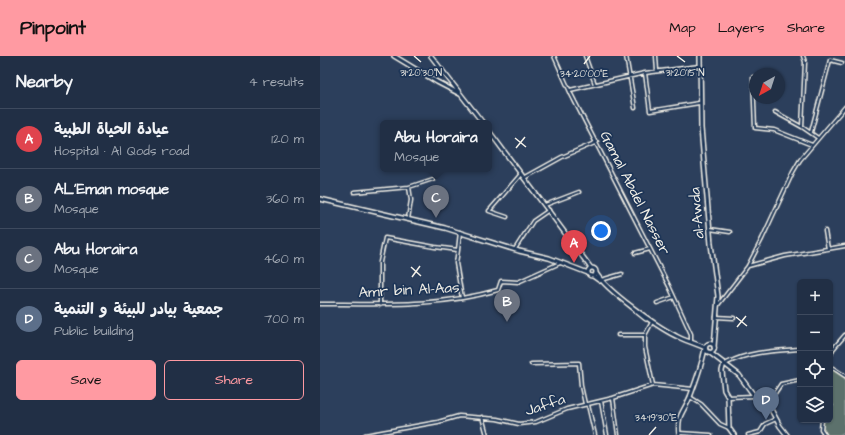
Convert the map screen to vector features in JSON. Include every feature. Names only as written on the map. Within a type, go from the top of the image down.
[{"type":"main road","points":[[394,56],[437,82],[461,94]]},
{"type":"main road","name":"al-Awda","points":[[700,56],[699,103],[718,305],[714,334],[714,348]]},
{"type":"main road","points":[[432,57],[481,120]]},
{"type":"main road","points":[[492,135],[546,205],[591,268],[595,270],[594,274],[623,301],[676,336],[699,345],[706,346],[711,344],[718,358]]},
{"type":"main road","points":[[320,199],[460,232],[549,258],[590,275],[594,274],[621,298],[653,322]]},
{"type":"main road","points":[[588,273],[591,268]]},
{"type":"main road","name":"al-Awda","points":[[706,346],[714,334]]},
{"type":"main road","points":[[706,346],[709,352],[739,376],[754,396],[762,403],[768,404],[776,419],[788,435]]},
{"type":"main road","points":[[679,434],[679,420],[698,376],[706,346]]},
{"type":"main road","points":[[704,356],[709,352],[712,352],[714,348]]},
{"type":"main road","points":[[724,363],[722,371],[723,385],[728,397],[729,428],[734,435]]},
{"type":"main road","points":[[724,363],[741,375],[758,398],[773,408],[788,435]]},
{"type":"street","points":[[432,57],[437,56]]},
{"type":"street","name":"Gamal Abdel Nasser","points":[[554,56],[674,297],[691,334],[691,342]]},
{"type":"street","points":[[585,56],[595,84]]},
{"type":"street","points":[[626,56],[635,108]]},
{"type":"street","points":[[656,56],[657,71]]},
{"type":"street","points":[[802,126],[805,62],[803,56]]},
{"type":"street","points":[[811,132],[830,60],[842,63]]},
{"type":"street","points":[[570,90],[645,73],[699,66]]},
{"type":"street","points":[[645,73],[650,111],[699,103]]},
{"type":"street","points":[[754,104],[755,128],[774,130],[812,145]]},
{"type":"street","points":[[718,305],[748,266],[762,239],[792,172],[812,145],[845,107]]},
{"type":"street","points":[[774,112],[802,126],[818,138]]},
{"type":"street","points":[[524,178],[562,157],[596,142]]},
{"type":"street","points":[[507,217],[489,211],[521,174]]},
{"type":"street","points":[[354,192],[409,187],[433,179]]},
{"type":"street","points":[[408,219],[411,200],[409,187]]},
{"type":"street","points":[[546,205],[579,192]]},
{"type":"street","points":[[515,249],[533,221],[549,210]]},
{"type":"street","points":[[710,229],[730,232]]},
{"type":"street","points":[[825,230],[828,249]]},
{"type":"street","points":[[460,232],[456,264],[462,298]]},
{"type":"street","points":[[380,305],[380,262],[384,238],[458,250]]},
{"type":"street","points":[[748,266],[785,256],[845,246]]},
{"type":"street","points":[[635,253],[650,249]]},
{"type":"street","name":"Amr bin Al-Aas","points":[[320,304],[380,305],[443,302],[478,296],[498,290],[501,281],[518,282],[561,262]]},
{"type":"street","points":[[601,280],[622,274]]},
{"type":"street","points":[[657,303],[674,297]]},
{"type":"street","points":[[716,317],[734,318]]},
{"type":"street","points":[[653,322],[645,335],[645,347],[653,385]]},
{"type":"street","points":[[618,335],[645,335]]},
{"type":"street","points":[[833,347],[845,335]]},
{"type":"street","points":[[724,363],[762,351],[797,349]]},
{"type":"street","points":[[531,364],[579,363],[581,386],[585,404],[588,405],[595,435]]},
{"type":"street","points":[[833,368],[845,376]]},
{"type":"street","points":[[768,404],[781,384],[797,381]]},
{"type":"street","name":"Jaffa","points":[[365,435],[380,434],[459,416],[497,419],[519,424],[536,422],[567,409],[613,398],[653,385],[693,389]]},
{"type":"street","points":[[728,397],[754,396]]},
{"type":"street","points":[[690,397],[701,404],[720,424],[729,428]]},
{"type":"street","points":[[613,398],[618,435]]},
{"type":"street","points":[[601,400],[607,435]]},
{"type":"street","points":[[482,418],[487,435]]},
{"type":"street","points":[[748,435],[760,432],[765,424],[776,419]]},
{"type":"street","points":[[822,423],[821,429],[825,435]]},
{"type":"street","points":[[679,434],[711,435]]},
{"type":"green space","points":[[833,370],[845,377],[845,432],[839,435],[826,435],[821,428],[822,423],[833,423]]},
{"type":"place","name":"Abu Horaira","points":[[436,218]]},
{"type":"place","name":"عيادة الحياة الطبية","points":[[574,263]]},
{"type":"place","name":"AL'Eman mosque","points":[[507,322]]},
{"type":"place","name":"جمعية بيادر للبيئة و التنمية","points":[[766,420]]}]
